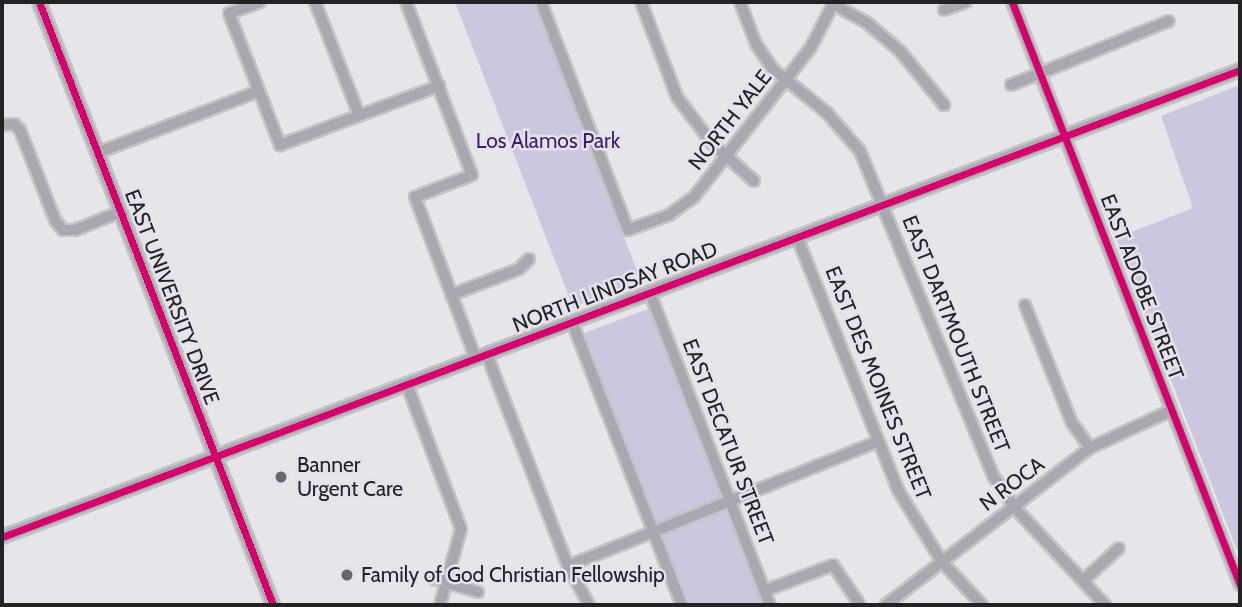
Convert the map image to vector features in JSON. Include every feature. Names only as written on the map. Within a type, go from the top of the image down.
[{"type":"main road","name":"EAST UNIVERSITY DRIVE","points":[[39,2],[273,605]]},
{"type":"main road","name":"NORTH LINDSAY ROAD","points":[[2,537],[1240,71]]},
{"type":"street","points":[[260,2],[229,13],[280,145],[439,86]]},
{"type":"street","points":[[315,2],[359,115]]},
{"type":"street","points":[[406,2],[472,175],[415,197],[451,295],[481,357],[568,566],[589,605]]},
{"type":"street","name":"NORTH YALE","points":[[541,2],[628,230],[669,215],[694,197],[811,47],[834,3]]},
{"type":"street","points":[[640,2],[677,97],[711,142],[754,181]]},
{"type":"street","name":"EAST DARTMOUTH STREET","points":[[740,2],[756,44],[787,80],[827,113],[860,151],[884,205],[974,437],[1014,506],[1105,605]]},
{"type":"street","points":[[944,10],[966,2]]},
{"type":"street","name":"EAST ADOBE STREET","points":[[1012,2],[1240,586]]},
{"type":"street","points":[[834,3],[866,22],[900,51],[944,105]]},
{"type":"street","points":[[1011,85],[1169,21]]},
{"type":"street","points":[[97,153],[259,91]]},
{"type":"street","points":[[2,125],[14,124],[63,230],[75,230],[120,212]]},
{"type":"street","name":"EAST DES MOINES STREET","points":[[797,237],[877,442],[913,518],[942,562],[982,605]]},
{"type":"street","points":[[451,295],[519,269],[529,259]]},
{"type":"street","name":"EAST DECATUR STREET","points":[[650,293],[770,605]]},
{"type":"street","points":[[1026,305],[1065,407],[1090,449]]},
{"type":"street","points":[[572,322],[682,605]]},
{"type":"street","points":[[407,385],[461,529],[459,550],[439,580],[440,605]]},
{"type":"street","name":"N ROCA","points":[[886,605],[1090,449],[1172,411]]},
{"type":"street","points":[[568,566],[729,499],[877,442]]},
{"type":"street","points":[[1084,580],[1119,548]]},
{"type":"street","points":[[764,591],[833,565],[860,605]]},
{"type":"street","points":[[439,580],[478,592]]},
{"type":"green space","name":"Los Alamos Park","points":[[455,2],[534,2],[641,281],[573,307]]},
{"type":"green space","points":[[1240,85],[1240,558],[1116,238],[1193,208],[1161,116]]},
{"type":"green space","points":[[651,308],[766,605],[688,605],[584,333]]},
{"type":"cycle path","points":[[39,2],[273,605]]},
{"type":"cycle path","points":[[1012,2],[1240,585]]},
{"type":"cycle path","points":[[2,537],[1240,70]]},
{"type":"place","name":"Banner Urgent Care","points":[[281,477]]},
{"type":"place","name":"Family of God Christian Fellowship","points":[[347,575]]}]
